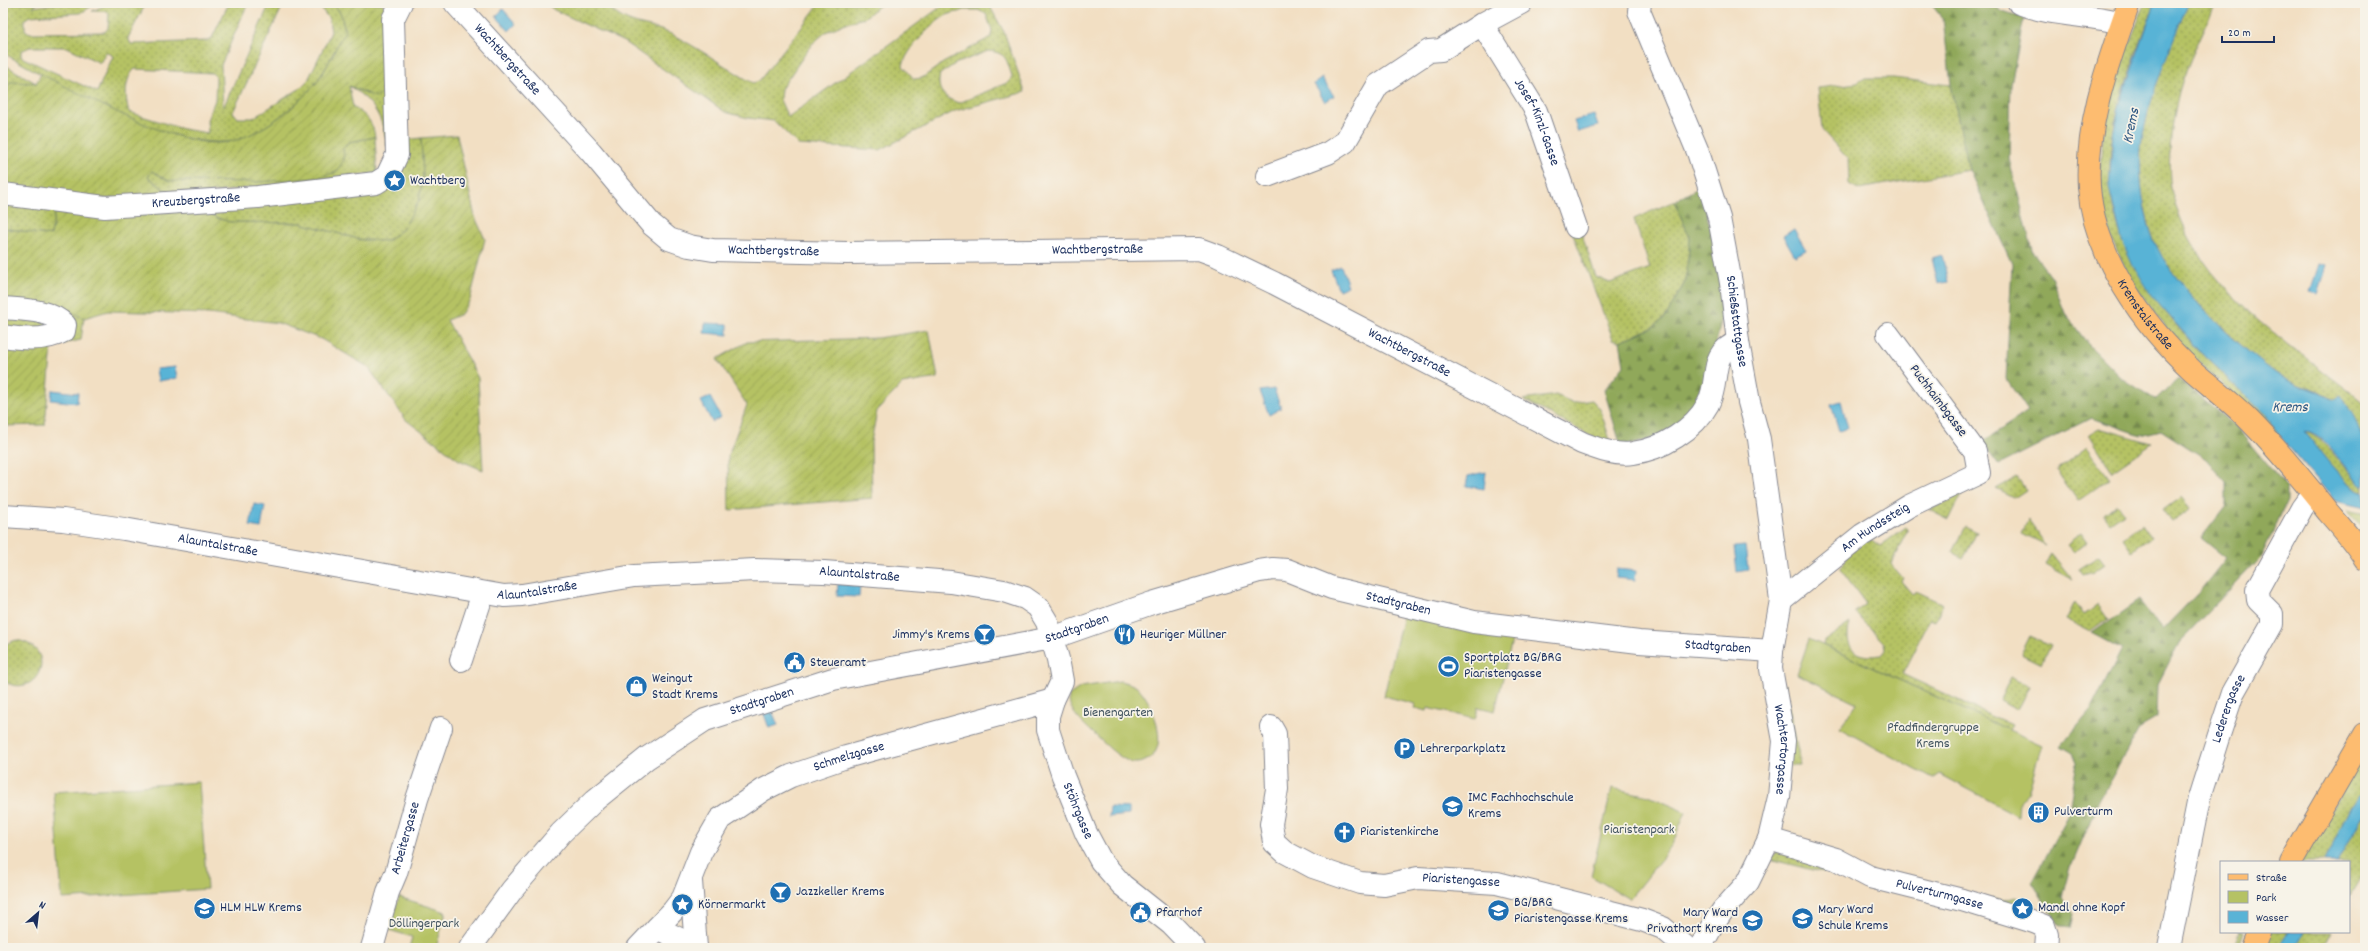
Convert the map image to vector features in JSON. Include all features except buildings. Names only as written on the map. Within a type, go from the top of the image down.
[{"type":"main road","name":"Kremstalstraße","points":[[2129,3],[2099,97],[2089,157],[2089,187],[2094,216],[2103,247],[2129,294],[2164,340],[2192,370],[2245,416],[2313,493],[2365,559]]},
{"type":"main road","points":[[2292,861],[2365,734]]},
{"type":"main road","points":[[2253,948],[2258,933]]},
{"type":"street","name":"Kreuzbergstraße","points":[[3,194],[105,207],[192,202],[319,191],[376,183],[387,176],[397,155],[393,19],[401,3]]},
{"type":"street","name":"Wachtbergstraße","points":[[455,3],[591,152],[651,224],[669,239],[689,246],[713,250],[847,253],[1199,249],[1218,256],[1274,283],[1582,443],[1599,449],[1620,453],[1633,453],[1657,445],[1680,435],[1697,420],[1708,404],[1721,354],[1727,347],[1738,342]]},
{"type":"street","points":[[1267,176],[1328,153],[1345,142],[1378,85],[1429,51],[1441,50],[1482,24],[1521,3]]},
{"type":"street","points":[[2019,3],[2048,10],[2099,17],[2122,23]]},
{"type":"street","name":"Schießstattgasse","points":[[1637,6],[1698,152],[1719,218],[1732,283],[1738,342],[1749,402],[1759,439],[1782,600],[1772,651]]},
{"type":"street","name":"Josef-Kinzl-Gasse","points":[[1482,24],[1536,111],[1576,228]]},
{"type":"street","points":[[3,308],[48,315],[59,318],[65,324],[64,331],[57,335],[40,338],[3,336]]},
{"type":"street","name":"Puchhaimbgasse","points":[[1888,334],[1975,451],[1979,473]]},
{"type":"street","name":"Am Hundssteig","points":[[1782,600],[1862,535],[1910,506],[1979,473]]},
{"type":"street","name":"Lederergasse","points":[[2169,948],[2199,798],[2220,731],[2233,693],[2272,624],[2272,614],[2258,600],[2257,590],[2302,508],[2313,493]]},
{"type":"street","name":"Alauntalstraße","points":[[3,516],[63,520],[124,529],[484,593],[522,595],[618,578],[686,572],[756,570],[951,582],[1004,591],[1025,598],[1038,607],[1052,638]]},
{"type":"street","name":"Stadtgraben","points":[[470,948],[512,890],[561,833],[612,785],[647,758],[705,720],[833,679],[1052,638],[1152,603],[1259,571],[1273,568],[1287,570],[1332,588],[1380,601],[1474,622],[1639,642],[1772,651]]},
{"type":"street","points":[[461,660],[484,593]]},
{"type":"street","name":"Stöhrgasse","points":[[1052,638],[1062,681],[1053,700],[1048,716],[1048,730],[1052,745],[1086,834],[1101,861],[1122,885],[1171,924],[1193,948]]},
{"type":"street","name":"Wachtertorgasse","points":[[1700,948],[1710,928],[1723,910],[1748,882],[1769,839],[1780,797],[1784,741],[1771,669],[1772,651]]},
{"type":"street","name":"Schmelzgasse","points":[[691,880],[701,852],[720,819],[763,790],[791,776],[846,757],[956,728],[1053,700]]},
{"type":"street","name":"Piaristengasse","points":[[1271,727],[1276,734],[1276,789],[1271,824],[1274,842],[1285,852],[1313,867],[1341,878],[1360,883],[1384,885],[1418,878],[1497,883],[1642,920],[1663,928],[1687,948]]},
{"type":"street","name":"Arbeitergasse","points":[[372,948],[430,757],[441,728]]},
{"type":"street","name":"Pulverturmgasse","points":[[1769,839],[1836,859],[1870,877],[1962,900],[2044,926],[2047,935],[2046,948]]},
{"type":"street","points":[[638,948],[683,898],[691,880]]},
{"type":"street","points":[[691,880],[696,947]]},
{"type":"street","points":[[657,928],[696,947]]},
{"type":"green space","points":[[3,3],[38,3],[33,7],[58,3],[97,3],[81,13],[30,16],[25,19],[25,30],[30,33],[105,32],[108,28],[109,13],[104,11],[92,11],[110,3],[146,3],[128,38],[131,44],[206,41],[212,38],[229,3],[248,3],[221,65],[223,108],[270,3],[284,3],[233,112],[238,118],[253,118],[299,89],[308,80],[331,32],[329,19],[317,3],[333,3],[341,14],[345,31],[319,78],[298,102],[262,129],[236,140],[225,142],[200,141],[142,124],[81,96],[3,53]],"holes":[[[30,47],[67,47],[100,63],[106,52],[113,56],[97,92],[21,57],[21,51]],[[135,69],[212,73],[216,77],[215,100],[207,120],[208,133],[183,129],[129,112],[126,89],[131,73]]]},
{"type":"green space","points":[[333,3],[382,3],[386,9],[386,92],[376,97],[349,86],[353,107],[362,113],[371,123],[375,137],[349,142],[343,147],[344,160],[336,172],[317,178],[257,182],[169,181],[152,171],[148,177],[174,197],[104,199],[3,185],[3,94],[11,82],[36,83],[41,74],[106,107],[160,130],[208,143],[228,142],[252,134],[276,120],[315,84],[327,66],[345,31],[341,14]]},
{"type":"green space","points":[[546,3],[607,3],[607,6],[623,18],[631,22],[662,30],[671,34],[692,45],[753,83],[759,81],[820,3],[883,3],[864,18],[846,23],[826,32],[812,44],[781,89],[780,100],[788,117],[946,3],[988,3],[1004,32],[1025,92],[955,111],[880,150],[798,145],[774,121],[748,118],[725,112],[624,42],[554,10]],"holes":[[[965,10],[978,10],[986,14],[992,30],[991,37],[943,63],[922,78],[914,79],[903,66],[914,45],[927,30],[941,19],[947,15]],[[988,51],[999,53],[1005,58],[1012,76],[1009,82],[959,103],[949,99],[942,93],[939,85],[940,74],[955,64]]]},
{"type":"green space","points":[[1930,3],[1992,3],[2003,11],[2024,18],[2011,84],[2009,159],[2033,253],[2051,277],[2065,313],[2087,343],[2122,378],[2156,400],[2178,379],[2235,426],[2287,488],[2287,501],[2262,556],[2180,641],[2158,684],[2157,718],[2140,728],[2099,800],[2071,867],[2063,897],[2074,915],[2071,929],[2058,924],[2032,882],[2068,816],[2077,762],[2073,753],[2061,746],[2091,710],[2122,649],[2092,633],[2139,600],[2162,630],[2199,592],[2226,558],[2201,538],[2226,506],[2226,482],[2206,459],[2161,430],[2141,435],[2091,418],[1999,465],[1982,442],[2028,411],[2006,379],[2012,264],[1969,170],[1951,85],[1943,19]]},
{"type":"green space","points":[[2145,3],[2155,3],[2124,90],[2112,141],[2110,176],[2113,208],[2122,238],[2135,267],[2153,295],[2174,323],[2207,359],[2258,405],[2282,439],[2197,361],[2163,324],[2148,304],[2121,260],[2112,236],[2105,212],[2101,187],[2103,140],[2107,116],[2120,70]]},
{"type":"green space","points":[[2188,3],[2216,3],[2182,81],[2176,104],[2170,145],[2170,173],[2173,197],[2186,231],[2204,261],[2226,289],[2280,338],[2365,404],[2365,446],[2341,395],[2334,400],[2288,381],[2274,372],[2242,346],[2209,315],[2179,281],[2157,247],[2150,230],[2139,164],[2141,144],[2150,103],[2157,82]]},
{"type":"green space","points":[[3,64],[36,83],[11,83],[3,94]]},
{"type":"green space","points":[[1865,78],[1893,78],[1951,85],[1969,170],[1858,189],[1849,184],[1848,159],[1822,130],[1818,88],[1857,83]]},
{"type":"green space","points":[[349,86],[367,94],[386,92],[387,146],[383,126],[376,111],[365,98]]},
{"type":"green space","points":[[457,135],[475,217],[485,239],[470,300],[461,314],[447,320],[478,378],[483,470],[459,460],[406,420],[368,367],[321,339],[278,323],[208,314],[108,311],[84,318],[62,308],[3,299],[3,228],[51,236],[55,212],[89,216],[204,209],[217,218],[230,222],[300,223],[362,240],[387,241],[403,229],[419,201],[423,174],[421,138]]},
{"type":"green space","points":[[375,137],[377,173],[174,197],[148,177],[152,171],[257,182],[344,160],[343,147],[349,142]]},
{"type":"green space","points":[[421,138],[423,174],[419,201],[403,229],[387,241],[362,240],[300,223],[230,222],[217,218],[204,209],[378,187],[404,140]]},
{"type":"green space","points":[[3,185],[58,194],[51,236],[3,228]]},
{"type":"green space","points":[[1700,187],[1725,287],[1724,309],[1704,392],[1685,421],[1654,438],[1631,445],[1620,443],[1604,390],[1624,365],[1620,341],[1650,329],[1665,318],[1686,280],[1690,238],[1674,201]]},
{"type":"green space","points":[[1674,201],[1690,238],[1686,280],[1665,318],[1650,329],[1620,341],[1613,339],[1572,231],[1580,229],[1596,277],[1610,283],[1650,268],[1634,219]]},
{"type":"green space","points":[[3,299],[62,308],[84,318],[81,340],[52,346],[3,341]]},
{"type":"green space","points":[[929,330],[938,378],[902,384],[877,411],[871,442],[872,498],[729,510],[728,456],[747,405],[717,359],[747,342],[877,338]]},
{"type":"green space","points":[[3,341],[52,346],[45,425],[3,426]]},
{"type":"green space","points":[[1556,395],[1574,403],[1592,400],[1600,409],[1610,440],[1607,443],[1596,439],[1523,400]]},
{"type":"green space","points":[[2099,428],[2152,443],[2112,471],[2089,434]]},
{"type":"green space","points":[[2304,431],[2314,436],[2329,449],[2349,472],[2365,486],[2365,492],[2348,482],[2340,475]]},
{"type":"green space","points":[[2087,447],[2110,478],[2078,501],[2056,470]]},
{"type":"green space","points":[[2017,477],[2026,490],[2014,498],[1996,489]]},
{"type":"green space","points":[[1962,494],[1949,520],[1929,510]]},
{"type":"green space","points":[[2181,497],[2190,508],[2171,522],[2163,510]]},
{"type":"green space","points":[[2117,504],[2124,513],[2110,523],[2103,514]]},
{"type":"green space","points":[[2347,510],[2365,514],[2365,531]]},
{"type":"green space","points":[[2028,520],[2046,545],[2022,533]]},
{"type":"green space","points":[[2142,524],[2151,537],[2132,551],[2123,538]]},
{"type":"green space","points":[[1965,526],[1977,532],[1964,558],[1952,552]]},
{"type":"green space","points":[[1906,527],[1908,529],[1891,564],[1903,578],[1901,581],[1913,595],[1915,591],[1943,604],[1935,621],[1930,619],[1902,674],[2012,725],[2009,730],[1823,645],[1824,641],[1850,623],[1848,640],[1853,650],[1864,655],[1872,656],[1881,655],[1885,650],[1884,643],[1855,612],[1866,604],[1840,569],[1850,552],[1869,538],[1880,546]]},
{"type":"green space","points":[[2081,533],[2087,542],[2074,552],[2067,544]]},
{"type":"green space","points":[[2051,553],[2073,580],[2045,565]]},
{"type":"green space","points":[[2099,556],[2105,564],[2094,572],[2083,575],[2079,569]]},
{"type":"green space","points":[[2075,602],[2084,615],[2098,605],[2108,619],[2090,632],[2066,620]]},
{"type":"green space","name":"Sportplatz BG/BRG Piaristengasse","points":[[1403,615],[1513,636],[1495,711],[1478,707],[1475,719],[1428,708],[1427,711],[1414,708],[1415,704],[1384,696]]},
{"type":"green space","points":[[2030,636],[2050,645],[2041,664],[2021,654]]},
{"type":"green space","name":"Pfadfindergruppe Krems","points":[[1809,639],[2042,745],[2028,792],[2019,802],[2018,816],[1940,774],[1933,779],[1839,728],[1857,703],[1797,674]]},
{"type":"green space","points":[[16,640],[30,645],[38,652],[41,662],[40,671],[34,679],[26,684],[15,686],[3,681],[3,645]]},
{"type":"green space","points":[[2011,677],[2029,686],[2017,710],[1999,701]]},
{"type":"green space","name":"Bienengarten","points":[[1120,681],[1132,685],[1140,690],[1147,699],[1158,728],[1159,739],[1157,748],[1153,756],[1142,762],[1132,763],[1115,753],[1080,720],[1070,706],[1069,695],[1081,687]]},
{"type":"green space","points":[[1784,684],[1801,765],[1791,765]]},
{"type":"green space","points":[[2365,751],[2365,790],[2350,808],[2324,861],[2302,861]]},
{"type":"green space","points":[[199,782],[207,889],[62,899],[54,792]]},
{"type":"green space","name":"Piaristenpark","points":[[1612,788],[1649,796],[1686,812],[1671,847],[1629,899],[1591,876]]},
{"type":"green space","points":[[2365,812],[2365,870],[2350,895],[2350,861],[2339,861]]},
{"type":"green space","points":[[1781,849],[1828,864],[1824,873],[1769,859]]},
{"type":"green space","name":"Döllingerpark","points":[[399,897],[446,912],[436,948],[409,948],[412,937],[389,930]]},
{"type":"green space","points":[[2015,897],[2024,901],[2030,910],[1992,899],[2003,900]]},
{"type":"green space","points":[[2239,933],[2243,933],[2237,948],[2233,948]]},
{"type":"green space","points":[[2269,933],[2288,933],[2280,948],[2264,948]]},
{"type":"green space","points":[[2303,933],[2332,933],[2324,948],[2295,948]]},
{"type":"water","name":"Krems","points":[[2155,3],[2188,3],[2151,101],[2141,146],[2140,161],[2142,192],[2152,236],[2167,264],[2179,281],[2209,315],[2242,346],[2274,372],[2288,381],[2334,400],[2341,395],[2354,417],[2365,446],[2365,486],[2357,480],[2330,447],[2314,435],[2304,431],[2340,475],[2348,482],[2365,492],[2365,508],[2335,501],[2282,439],[2264,413],[2204,356],[2151,295],[2133,266],[2122,241],[2109,188],[2113,134],[2120,103]]},
{"type":"water","points":[[503,9],[516,24],[509,31],[496,16]]},
{"type":"water","points":[[1322,78],[1334,96],[1325,102],[1314,84]]},
{"type":"water","points":[[1594,115],[1598,126],[1578,132],[1574,121]]},
{"type":"water","points":[[1794,229],[1806,250],[1795,256],[1783,236]]},
{"type":"water","points":[[1942,255],[1948,282],[1938,284],[1932,258]]},
{"type":"water","points":[[2319,264],[2327,266],[2318,294],[2310,292]]},
{"type":"water","points":[[1341,266],[1348,286],[1339,290],[1331,270]]},
{"type":"water","points":[[705,323],[728,324],[728,335],[704,333]]},
{"type":"water","points":[[175,367],[177,378],[158,381],[156,369]]},
{"type":"water","points":[[1274,389],[1281,408],[1269,415],[1260,391]]},
{"type":"water","points":[[52,390],[78,393],[77,403],[51,400]]},
{"type":"water","points":[[710,397],[721,417],[712,422],[701,401]]},
{"type":"water","points":[[1841,401],[1848,428],[1839,431],[1831,404]]},
{"type":"water","points":[[1486,472],[1484,489],[1466,486],[1468,476]]},
{"type":"water","points":[[254,504],[265,506],[261,528],[250,526]]},
{"type":"water","points":[[1745,546],[1748,570],[1737,572],[1734,547]]},
{"type":"water","points":[[1617,569],[1636,571],[1635,580],[1616,578]]},
{"type":"water","points":[[838,584],[860,586],[859,597],[837,596]]},
{"type":"water","points":[[770,706],[778,725],[769,728],[762,709]]},
{"type":"water","points":[[2365,790],[2365,812],[2339,861],[2324,861],[2350,808]]},
{"type":"water","points":[[1110,807],[1129,808],[1129,815],[1109,817]]},
{"type":"water","points":[[2288,933],[2303,933],[2295,948],[2280,948]]},
{"type":"place","name":"Wachtberg","points":[[395,181]]},
{"type":"place","name":"Jimmy's Krems","points":[[985,635]]},
{"type":"place","name":"Heuriger Müllner","points":[[1124,635]]},
{"type":"place","name":"Steueramt","points":[[794,663]]},
{"type":"place","name":"Sportplatz BG/BRG Piaristengasse","points":[[1449,666]]},
{"type":"place","name":"Weingut Stadt Krems","points":[[636,687]]},
{"type":"place","name":"Lehrerparkplatz","points":[[1404,749]]},
{"type":"place","name":"IMC Fachhochschule Krems","points":[[1453,806]]},
{"type":"place","name":"Pulverturm","points":[[2038,812]]},
{"type":"place","name":"Piaristenkirche","points":[[1344,832]]},
{"type":"place","name":"Jazzkeller Krems","points":[[781,892]]},
{"type":"place","name":"Körnermarkt","points":[[682,905]]},
{"type":"place","name":"HLM HLW Krems","points":[[205,908]]},
{"type":"place","name":"Mandl ohne Kopf","points":[[2022,908]]},
{"type":"place","name":"BG/BRG Piaristengasse Krems","points":[[1498,911]]},
{"type":"place","name":"Pfarrhof","points":[[1141,913]]},
{"type":"place","name":"Mary Ward Schule Krems","points":[[1803,918]]},
{"type":"place","name":"Mary Ward Privathort Krems","points":[[1753,921]]}]
